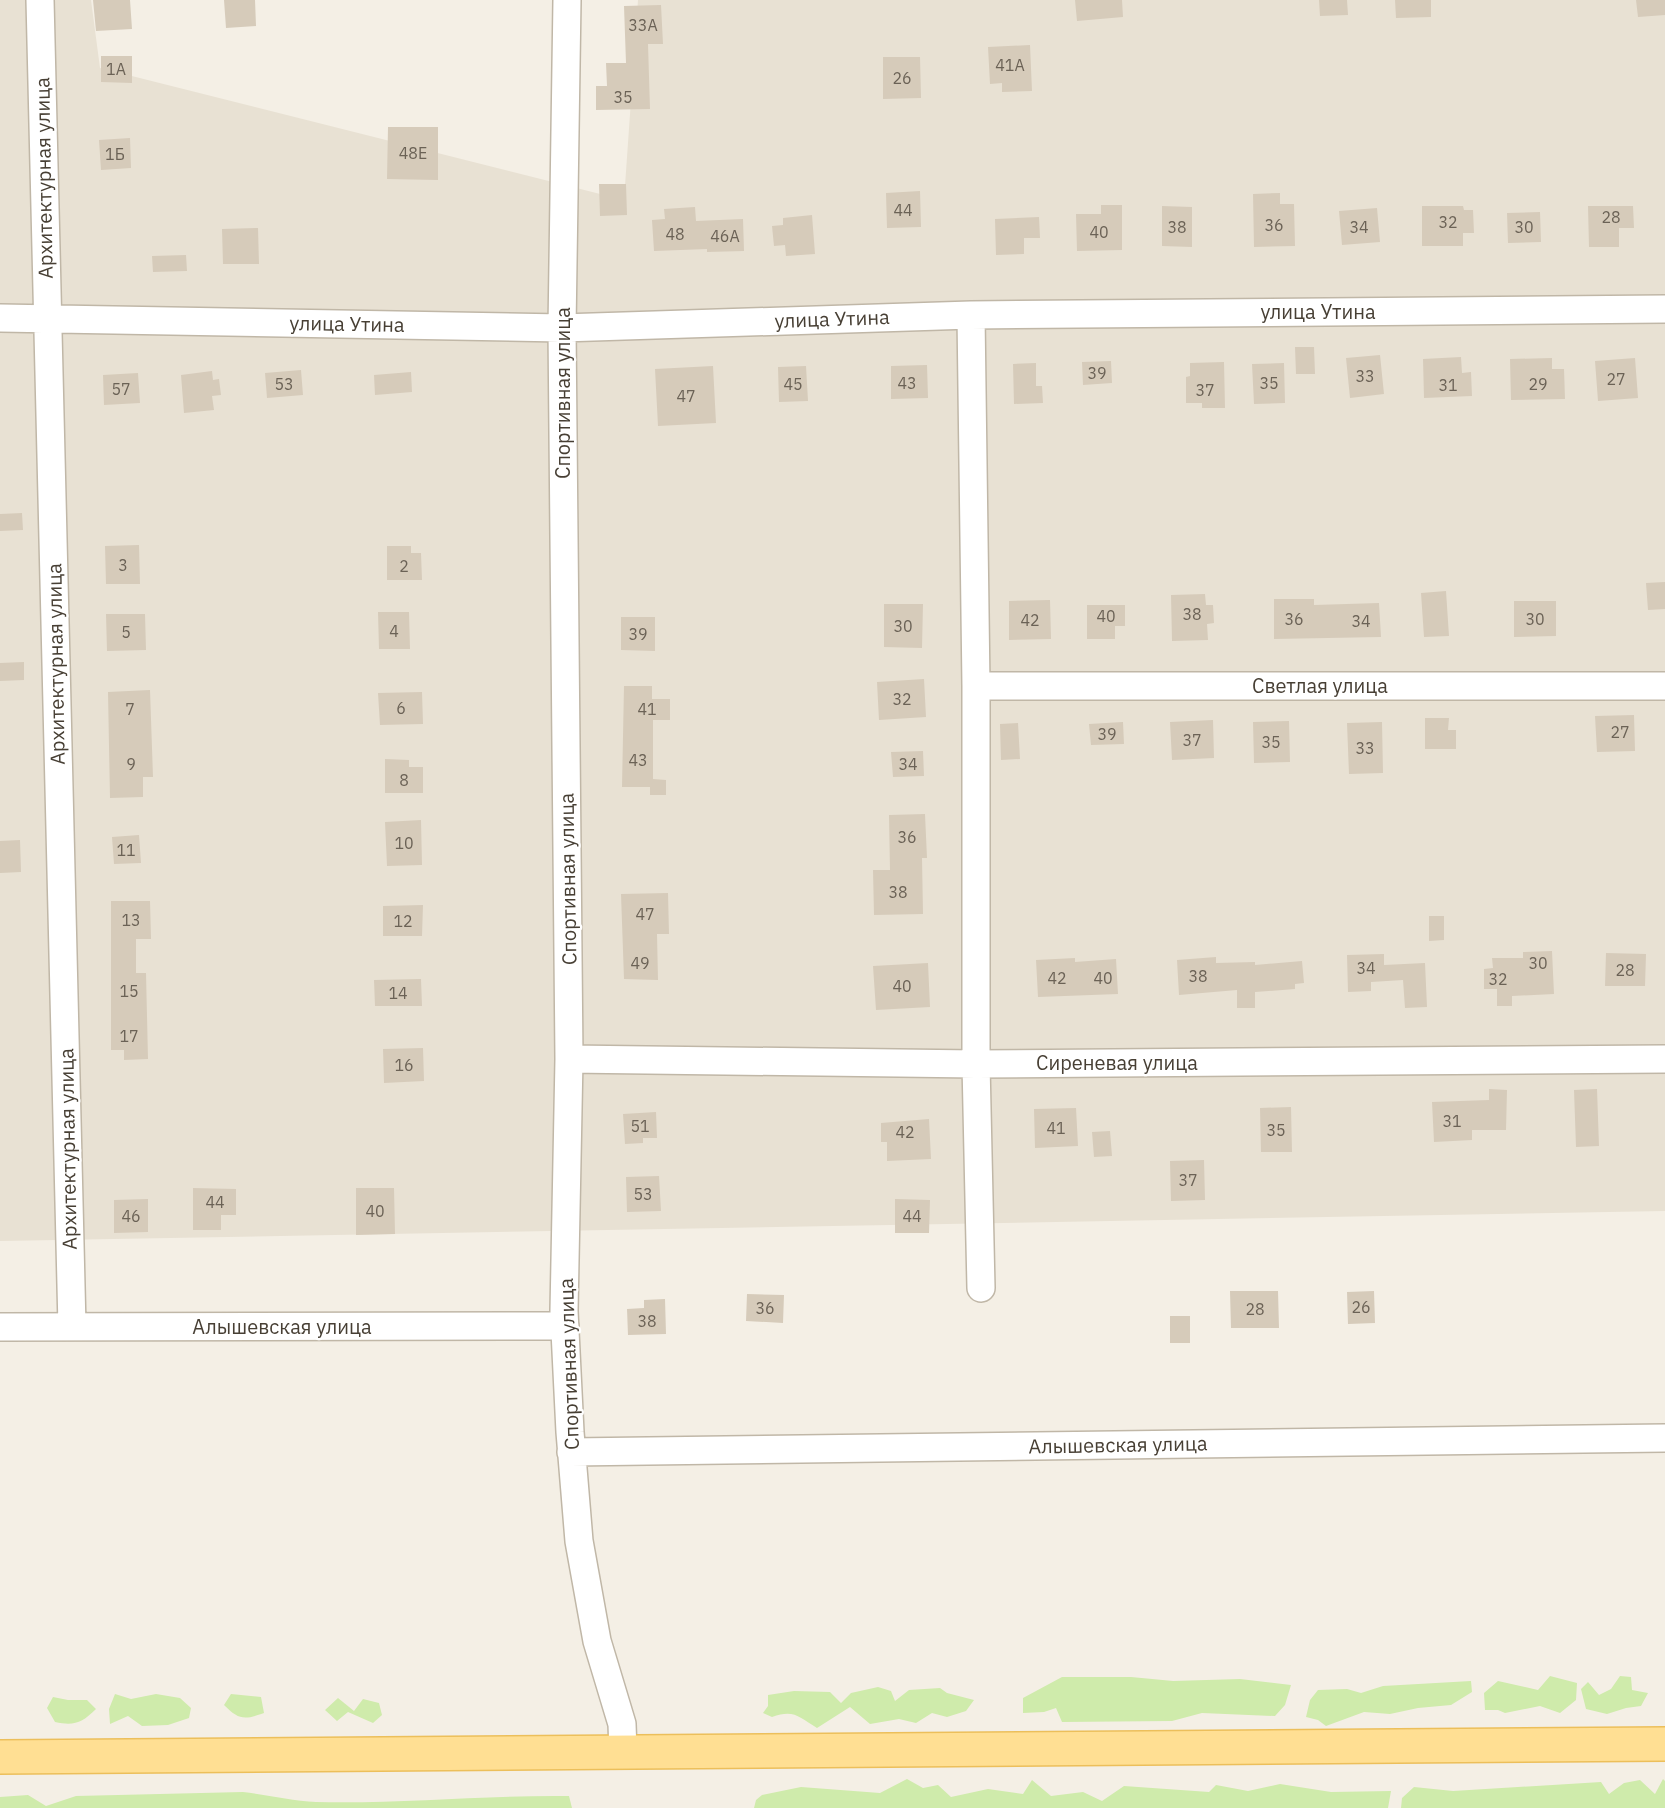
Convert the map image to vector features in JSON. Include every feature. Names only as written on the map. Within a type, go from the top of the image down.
[{"type":"main road","points":[[0,1757],[1665,1744]]},
{"type":"street","name":"Архитектурная улица","points":[[40,0],[72,1327]]},
{"type":"street","name":"Спортивная улица","points":[[567,0],[562,328],[569,1059],[565,1326],[571,1452],[579,1541],[597,1641],[622,1724],[623,1751]]},
{"type":"street","name":"улица Утина","points":[[0,318],[562,328],[971,315],[1665,309]]},
{"type":"street","points":[[971,315],[976,686],[976,1064],[981,1288]]},
{"type":"street","name":"Светлая улица","points":[[976,686],[1665,687]]},
{"type":"street","name":"Сиреневая улица","points":[[569,1059],[976,1064],[1665,1059]]},
{"type":"street","name":"Алышевская улица","points":[[0,1327],[565,1326]]},
{"type":"street","name":"Алышевская улица","points":[[571,1452],[1665,1438]]},
{"type":"shaded area","points":[[0,0],[91,0],[100,68],[624,200],[638,0],[1665,0],[1665,1211],[0,1241]]},
{"type":"green space","points":[[1550,1676],[1577,1683],[1576,1700],[1560,1713],[1540,1706],[1505,1713],[1498,1710],[1485,1710],[1484,1693],[1498,1681],[1538,1690]]},
{"type":"green space","points":[[1620,1676],[1631,1677],[1632,1690],[1648,1693],[1641,1706],[1607,1714],[1586,1709],[1581,1689],[1588,1682],[1599,1695],[1611,1689]]},
{"type":"green space","points":[[1062,1677],[1131,1677],[1173,1681],[1240,1679],[1291,1685],[1285,1705],[1275,1716],[1202,1713],[1172,1721],[1062,1722],[1056,1708],[1044,1712],[1023,1713],[1023,1698]]},
{"type":"green space","points":[[1471,1681],[1472,1692],[1451,1705],[1418,1708],[1390,1714],[1364,1712],[1326,1726],[1318,1720],[1306,1717],[1310,1700],[1318,1690],[1347,1689],[1361,1693],[1383,1686]]},
{"type":"green space","points":[[878,1687],[891,1691],[895,1701],[909,1690],[940,1688],[947,1693],[974,1700],[966,1711],[947,1717],[932,1713],[916,1723],[899,1719],[870,1724],[850,1707],[817,1728],[796,1715],[786,1714],[772,1717],[763,1713],[768,1706],[768,1695],[794,1691],[830,1692],[841,1703],[851,1693]]},
{"type":"green space","points":[[115,1694],[131,1699],[156,1694],[180,1698],[191,1708],[189,1718],[168,1725],[142,1726],[128,1716],[110,1724],[109,1709]]},
{"type":"green space","points":[[231,1694],[261,1697],[264,1713],[247,1718],[234,1714],[224,1705]]},
{"type":"green space","points":[[53,1697],[87,1700],[96,1709],[77,1722],[67,1724],[55,1722],[47,1708]]},
{"type":"green space","points":[[338,1698],[354,1711],[363,1699],[379,1703],[382,1715],[373,1723],[348,1712],[337,1721],[325,1710]]},
{"type":"green space","points":[[907,1779],[923,1788],[938,1785],[951,1797],[988,1789],[1023,1794],[1032,1780],[1051,1796],[1083,1792],[1102,1801],[1124,1786],[1209,1792],[1216,1785],[1248,1791],[1280,1784],[1331,1792],[1391,1791],[1388,1808],[754,1808],[756,1800],[762,1795],[801,1787],[880,1793]]},
{"type":"green space","points":[[1663,1779],[1665,1781],[1665,1808],[1401,1808],[1402,1798],[1414,1787],[1453,1791],[1601,1782],[1609,1794],[1624,1783],[1640,1780],[1655,1794]]},
{"type":"green space","points":[[243,1792],[316,1802],[569,1796],[572,1808],[0,1808],[0,1797],[28,1795],[46,1806],[76,1796]]},
{"type":"building","points":[[93,0],[130,0],[132,29],[96,31]]},
{"type":"building","points":[[224,0],[255,0],[256,26],[226,28]]},
{"type":"building","points":[[1075,0],[1122,0],[1123,17],[1077,21]]},
{"type":"building","points":[[1319,0],[1347,0],[1348,15],[1320,16]]},
{"type":"building","points":[[1395,0],[1431,0],[1431,17],[1396,18]]},
{"type":"building","points":[[1636,0],[1665,0],[1665,15],[1638,17]]},
{"type":"building","points":[[661,5],[663,44],[648,44],[650,109],[596,110],[596,86],[607,86],[606,63],[626,63],[624,6]]},
{"type":"building","points":[[1030,45],[1032,91],[1002,92],[1002,83],[990,84],[988,47]]},
{"type":"building","points":[[101,56],[132,56],[132,83],[101,82]]},
{"type":"building","points":[[883,57],[920,57],[921,98],[883,99]]},
{"type":"building","points":[[388,127],[438,127],[438,180],[387,179]]},
{"type":"building","points":[[130,138],[131,168],[101,170],[99,140]]},
{"type":"building","points":[[599,184],[626,184],[627,215],[600,216]]},
{"type":"building","points":[[920,191],[921,227],[887,228],[886,193]]},
{"type":"building","points":[[1280,193],[1280,204],[1294,204],[1295,246],[1254,247],[1253,194]]},
{"type":"building","points":[[1101,205],[1122,205],[1122,250],[1077,251],[1076,214],[1101,214]]},
{"type":"building","points":[[1162,206],[1192,207],[1192,247],[1162,246]]},
{"type":"building","points":[[1422,206],[1463,206],[1464,210],[1473,210],[1474,233],[1463,233],[1463,246],[1422,246]]},
{"type":"building","points":[[1588,206],[1633,206],[1634,228],[1619,228],[1619,247],[1589,247]]},
{"type":"building","points":[[695,207],[696,221],[743,219],[744,251],[707,252],[707,249],[654,251],[652,220],[665,219],[664,209]]},
{"type":"building","points":[[1377,208],[1380,242],[1342,245],[1339,211]]},
{"type":"building","points":[[1540,212],[1541,242],[1508,243],[1507,213]]},
{"type":"building","points":[[812,215],[815,254],[786,256],[785,245],[774,246],[772,226],[783,225],[783,218]]},
{"type":"building","points":[[1039,217],[1040,238],[1024,238],[1024,254],[996,255],[995,219]]},
{"type":"building","points":[[258,228],[259,264],[223,264],[222,229]]},
{"type":"building","points":[[186,255],[187,271],[153,272],[152,256]]},
{"type":"building","points":[[1295,347],[1314,347],[1315,374],[1296,374]]},
{"type":"building","points":[[1380,355],[1384,394],[1350,398],[1346,358]]},
{"type":"building","points":[[1461,357],[1462,373],[1471,372],[1472,396],[1424,398],[1423,359]]},
{"type":"building","points":[[1552,358],[1552,369],[1564,369],[1565,399],[1511,400],[1510,359]]},
{"type":"building","points":[[1635,358],[1638,398],[1598,401],[1595,361]]},
{"type":"building","points":[[1111,361],[1112,383],[1083,385],[1082,362]]},
{"type":"building","points":[[1224,362],[1225,408],[1202,408],[1202,403],[1186,403],[1186,377],[1190,376],[1190,363]]},
{"type":"building","points":[[1036,363],[1036,386],[1042,386],[1043,403],[1014,404],[1013,364]]},
{"type":"building","points":[[1284,363],[1285,403],[1254,404],[1252,364]]},
{"type":"building","points":[[927,365],[928,398],[891,399],[891,366]]},
{"type":"building","points":[[713,366],[716,423],[658,426],[655,369]]},
{"type":"building","points":[[806,366],[808,401],[779,402],[778,367]]},
{"type":"building","points":[[301,370],[303,395],[267,398],[265,373]]},
{"type":"building","points":[[212,371],[213,380],[219,379],[221,395],[212,396],[214,410],[184,413],[181,375]]},
{"type":"building","points":[[411,372],[412,392],[375,395],[374,375]]},
{"type":"building","points":[[138,373],[140,403],[104,405],[103,375]]},
{"type":"building","points":[[22,513],[23,530],[0,531],[0,514]]},
{"type":"building","points":[[139,545],[140,584],[106,584],[105,546]]},
{"type":"building","points":[[387,546],[411,546],[411,553],[421,553],[422,580],[387,580]]},
{"type":"building","points":[[1665,582],[1665,609],[1648,610],[1646,583]]},
{"type":"building","points":[[1446,591],[1449,636],[1424,637],[1421,593]]},
{"type":"building","points":[[1205,594],[1206,605],[1213,605],[1214,623],[1207,624],[1208,640],[1172,641],[1171,595]]},
{"type":"building","points":[[1274,599],[1314,599],[1314,605],[1379,603],[1381,637],[1274,639]]},
{"type":"building","points":[[1050,600],[1051,639],[1009,640],[1009,601]]},
{"type":"building","points":[[1514,601],[1556,601],[1556,636],[1514,637]]},
{"type":"building","points":[[884,604],[923,604],[922,648],[884,647]]},
{"type":"building","points":[[1087,605],[1125,605],[1125,626],[1115,626],[1115,639],[1087,639]]},
{"type":"building","points":[[378,612],[409,612],[410,649],[379,649]]},
{"type":"building","points":[[106,614],[145,614],[146,650],[107,651]]},
{"type":"building","points":[[621,617],[655,617],[655,651],[621,650]]},
{"type":"building","points":[[24,662],[24,680],[0,681],[0,663]]},
{"type":"building","points":[[924,679],[926,717],[879,720],[877,682]]},
{"type":"building","points":[[624,686],[652,686],[652,699],[670,699],[670,720],[653,720],[653,779],[666,780],[666,795],[650,795],[650,787],[622,787]]},
{"type":"building","points":[[150,690],[153,777],[143,777],[143,797],[110,798],[108,692]]},
{"type":"building","points":[[422,692],[423,724],[380,725],[378,693]]},
{"type":"building","points":[[1634,715],[1635,751],[1597,752],[1595,716]]},
{"type":"building","points":[[1425,718],[1449,718],[1448,730],[1456,730],[1456,749],[1425,749]]},
{"type":"building","points":[[1213,720],[1214,758],[1172,760],[1170,722]]},
{"type":"building","points":[[1289,721],[1290,762],[1254,763],[1253,722]]},
{"type":"building","points":[[1123,722],[1124,744],[1091,745],[1089,724]]},
{"type":"building","points":[[1382,722],[1383,773],[1349,774],[1347,723]]},
{"type":"building","points":[[1018,723],[1020,759],[1001,760],[1000,724]]},
{"type":"building","points":[[923,751],[924,776],[893,777],[891,752]]},
{"type":"building","points":[[385,759],[409,760],[409,767],[423,767],[423,793],[385,793]]},
{"type":"building","points":[[925,814],[927,858],[922,858],[923,914],[874,915],[873,870],[890,870],[889,815]]},
{"type":"building","points":[[421,820],[422,865],[387,866],[385,822]]},
{"type":"building","points":[[139,835],[141,863],[114,864],[112,837]]},
{"type":"building","points":[[20,840],[21,872],[0,873],[0,841]]},
{"type":"building","points":[[668,893],[669,934],[657,934],[658,980],[624,979],[621,894]]},
{"type":"building","points":[[111,901],[150,901],[151,939],[136,939],[136,973],[146,973],[148,1059],[124,1060],[124,1050],[111,1050]]},
{"type":"building","points":[[423,905],[422,936],[383,936],[383,906]]},
{"type":"building","points":[[1429,916],[1444,916],[1444,940],[1429,941]]},
{"type":"building","points":[[1552,951],[1554,994],[1512,996],[1512,1006],[1497,1006],[1497,989],[1484,989],[1484,969],[1493,968],[1492,958],[1523,958],[1523,952]]},
{"type":"building","points":[[1606,953],[1646,954],[1645,986],[1605,986]]},
{"type":"building","points":[[1384,954],[1384,965],[1425,963],[1427,1007],[1405,1008],[1403,980],[1371,982],[1371,991],[1348,992],[1347,955]]},
{"type":"building","points":[[1216,957],[1216,963],[1255,962],[1255,965],[1302,961],[1304,983],[1295,984],[1295,989],[1255,992],[1255,1008],[1237,1008],[1237,990],[1179,995],[1177,960]]},
{"type":"building","points":[[1075,958],[1075,962],[1116,959],[1118,994],[1038,997],[1036,960]]},
{"type":"building","points":[[928,963],[930,1007],[876,1010],[873,966]]},
{"type":"building","points":[[421,979],[422,1006],[375,1006],[374,980]]},
{"type":"building","points":[[423,1048],[424,1081],[384,1083],[383,1049]]},
{"type":"building","points":[[1489,1089],[1507,1090],[1506,1130],[1472,1130],[1472,1140],[1434,1142],[1432,1102],[1489,1100]]},
{"type":"building","points":[[1597,1089],[1599,1146],[1576,1147],[1574,1090]]},
{"type":"building","points":[[1291,1107],[1292,1152],[1261,1152],[1260,1108]]},
{"type":"building","points":[[1076,1108],[1078,1146],[1035,1148],[1034,1109]]},
{"type":"building","points":[[656,1112],[657,1138],[643,1138],[643,1143],[625,1144],[623,1114]]},
{"type":"building","points":[[929,1119],[931,1159],[887,1161],[887,1142],[881,1142],[881,1123]]},
{"type":"building","points":[[1110,1131],[1112,1156],[1094,1157],[1092,1132]]},
{"type":"building","points":[[1204,1160],[1205,1200],[1171,1201],[1170,1161]]},
{"type":"building","points":[[659,1176],[661,1211],[627,1212],[626,1177]]},
{"type":"building","points":[[193,1188],[236,1189],[236,1215],[221,1215],[221,1230],[193,1230]]},
{"type":"building","points":[[356,1188],[394,1188],[395,1234],[356,1235]]},
{"type":"building","points":[[148,1199],[148,1232],[114,1233],[114,1200]]},
{"type":"building","points":[[895,1199],[930,1200],[929,1233],[895,1233]]},
{"type":"building","points":[[1230,1291],[1278,1291],[1279,1328],[1231,1328]]},
{"type":"building","points":[[1374,1291],[1375,1323],[1348,1324],[1347,1292]]},
{"type":"building","points":[[747,1294],[784,1295],[783,1323],[746,1321]]},
{"type":"building","points":[[665,1299],[666,1334],[628,1335],[627,1309],[644,1308],[644,1300]]},
{"type":"building","points":[[1170,1316],[1190,1316],[1190,1343],[1170,1343]]}]
